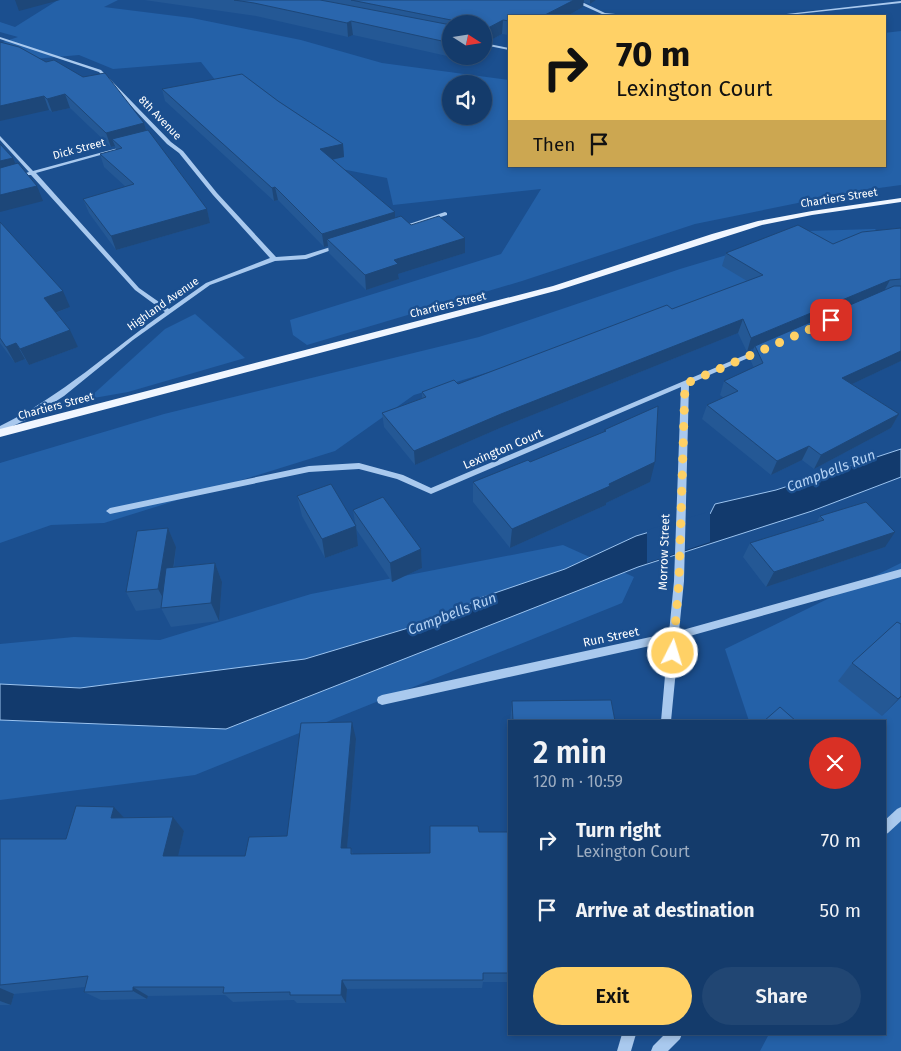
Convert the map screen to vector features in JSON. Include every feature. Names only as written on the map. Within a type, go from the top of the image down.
[{"type":"main road","name":"Chartiers Street","points":[[0,431],[556,288],[715,236],[761,223],[812,213],[901,200]]},
{"type":"street","points":[[566,0],[603,15]]},
{"type":"street","points":[[780,15],[901,2]]},
{"type":"street","name":"8th Avenue","points":[[0,38],[100,71],[181,152],[215,194],[274,258]]},
{"type":"street","points":[[492,46],[508,49]]},
{"type":"street","points":[[154,139],[163,136]]},
{"type":"street","points":[[0,138],[33,172],[136,289],[170,312]]},
{"type":"street","name":"Dick Street","points":[[25,175],[135,144]]},
{"type":"street","points":[[408,226],[445,214]]},
{"type":"street","name":"Highland Avenue","points":[[0,431],[61,394],[131,339],[208,284],[274,258],[306,256],[343,245]]},
{"type":"street","name":"Lexington Court","points":[[110,511],[310,469],[359,466],[400,477],[431,491],[767,348]]},
{"type":"street","name":"Morrow Street","points":[[666,720],[679,581],[685,384]]},
{"type":"street","name":"Run Street","points":[[382,700],[675,636],[901,573]]},
{"type":"street","points":[[886,827],[901,813]]},
{"type":"street","points":[[624,1051],[629,1035]]},
{"type":"street","points":[[658,1051],[674,1035]]},
{"type":"shaded area","points":[[58,0],[118,0],[104,7],[192,18],[301,40],[382,63],[472,75],[442,75],[442,125],[492,125],[492,78],[508,80],[508,167],[886,167],[886,33],[901,31],[901,185],[857,191],[695,224],[522,281],[307,345],[293,335],[290,320],[501,254],[541,189],[393,205],[387,178],[296,160],[216,81],[201,62],[113,69],[79,55],[0,62],[0,43],[18,37],[0,32],[0,22],[15,27]]},
{"type":"shaded area","points":[[875,229],[884,239],[528,360],[414,395],[335,451],[104,523],[51,525],[0,543],[0,463],[164,414],[479,337],[680,269],[807,231]]},
{"type":"shaded area","points":[[195,314],[245,358],[128,392],[88,399],[165,329]]},
{"type":"shaded area","points":[[563,545],[634,577],[622,603],[195,775],[0,800],[0,644],[74,637],[160,640],[311,594]]},
{"type":"shaded area","points":[[901,563],[901,1051],[760,1051],[768,1035],[886,1035],[886,720],[749,720],[725,649]]},
{"type":"water","name":"Campbells Run","points":[[901,449],[901,477],[812,511],[638,567],[226,729],[0,720],[0,684],[80,688],[305,659],[445,617],[480,598],[565,569],[636,536],[710,514],[715,504],[776,490]]},
{"type":"pier","points":[[710,508],[710,542],[647,563],[647,530],[708,512]]},
{"type":"building","points":[[234,0],[320,0],[442,23],[442,41],[351,21],[347,23]]},
{"type":"building","points":[[351,0],[574,0],[545,15],[508,15],[508,21],[503,20],[492,26],[492,15],[442,15],[442,18]]},
{"type":"building","points":[[0,42],[19,47],[46,62],[54,60],[83,77],[105,73],[144,123],[106,133],[65,94],[47,99],[44,96],[0,106]]},
{"type":"building","points":[[242,74],[278,101],[343,144],[320,149],[395,212],[322,234],[275,187],[272,188],[162,89]]},
{"type":"building","points":[[148,130],[207,209],[111,236],[83,199],[134,184],[100,154],[122,148],[112,139]]},
{"type":"building","points":[[0,144],[13,158],[0,161]]},
{"type":"building","points":[[18,163],[37,186],[0,195],[0,168]]},
{"type":"building","points":[[401,216],[411,225],[439,216],[465,238],[394,260],[398,264],[365,275],[327,239]]},
{"type":"building","points":[[0,222],[63,291],[44,298],[70,330],[20,349],[16,343],[6,347],[0,338]]},
{"type":"building","points":[[798,225],[833,244],[862,232],[901,228],[901,279],[890,280],[751,338],[743,319],[501,414],[414,451],[382,413],[426,397],[422,392],[454,380],[458,384],[667,305],[672,309],[763,275],[726,253]]},
{"type":"building","points":[[894,286],[901,286],[901,351],[842,378],[899,414],[821,455],[809,446],[777,461],[707,405],[738,391],[724,381],[763,363],[755,346]]},
{"type":"building","points":[[658,406],[655,462],[609,484],[610,486],[512,529],[473,482],[528,460],[530,462],[606,431],[604,430]]},
{"type":"building","points":[[331,484],[356,526],[322,539],[297,496]]},
{"type":"building","points":[[383,497],[421,549],[390,563],[353,510]]},
{"type":"building","points":[[866,502],[895,532],[774,572],[750,543],[824,520],[820,516]]},
{"type":"building","points":[[168,528],[158,589],[126,592],[137,531]]},
{"type":"building","points":[[215,563],[211,603],[161,608],[166,568]]},
{"type":"building","points":[[897,622],[901,624],[901,696],[898,699],[852,663]]},
{"type":"building","points":[[611,700],[615,720],[513,720],[512,701]]},
{"type":"building","points":[[780,707],[795,720],[765,720]]},
{"type":"building","points":[[352,722],[341,848],[351,848],[351,854],[430,853],[430,826],[478,826],[479,832],[508,832],[508,973],[483,973],[483,980],[342,980],[341,995],[290,995],[290,992],[223,993],[224,987],[133,987],[133,991],[84,992],[88,976],[0,985],[0,839],[66,839],[76,806],[114,807],[111,818],[173,817],[163,856],[245,856],[249,837],[287,836],[301,723]]},
{"type":"route","points":[[673,653],[679,581],[685,384],[831,320]]}]
